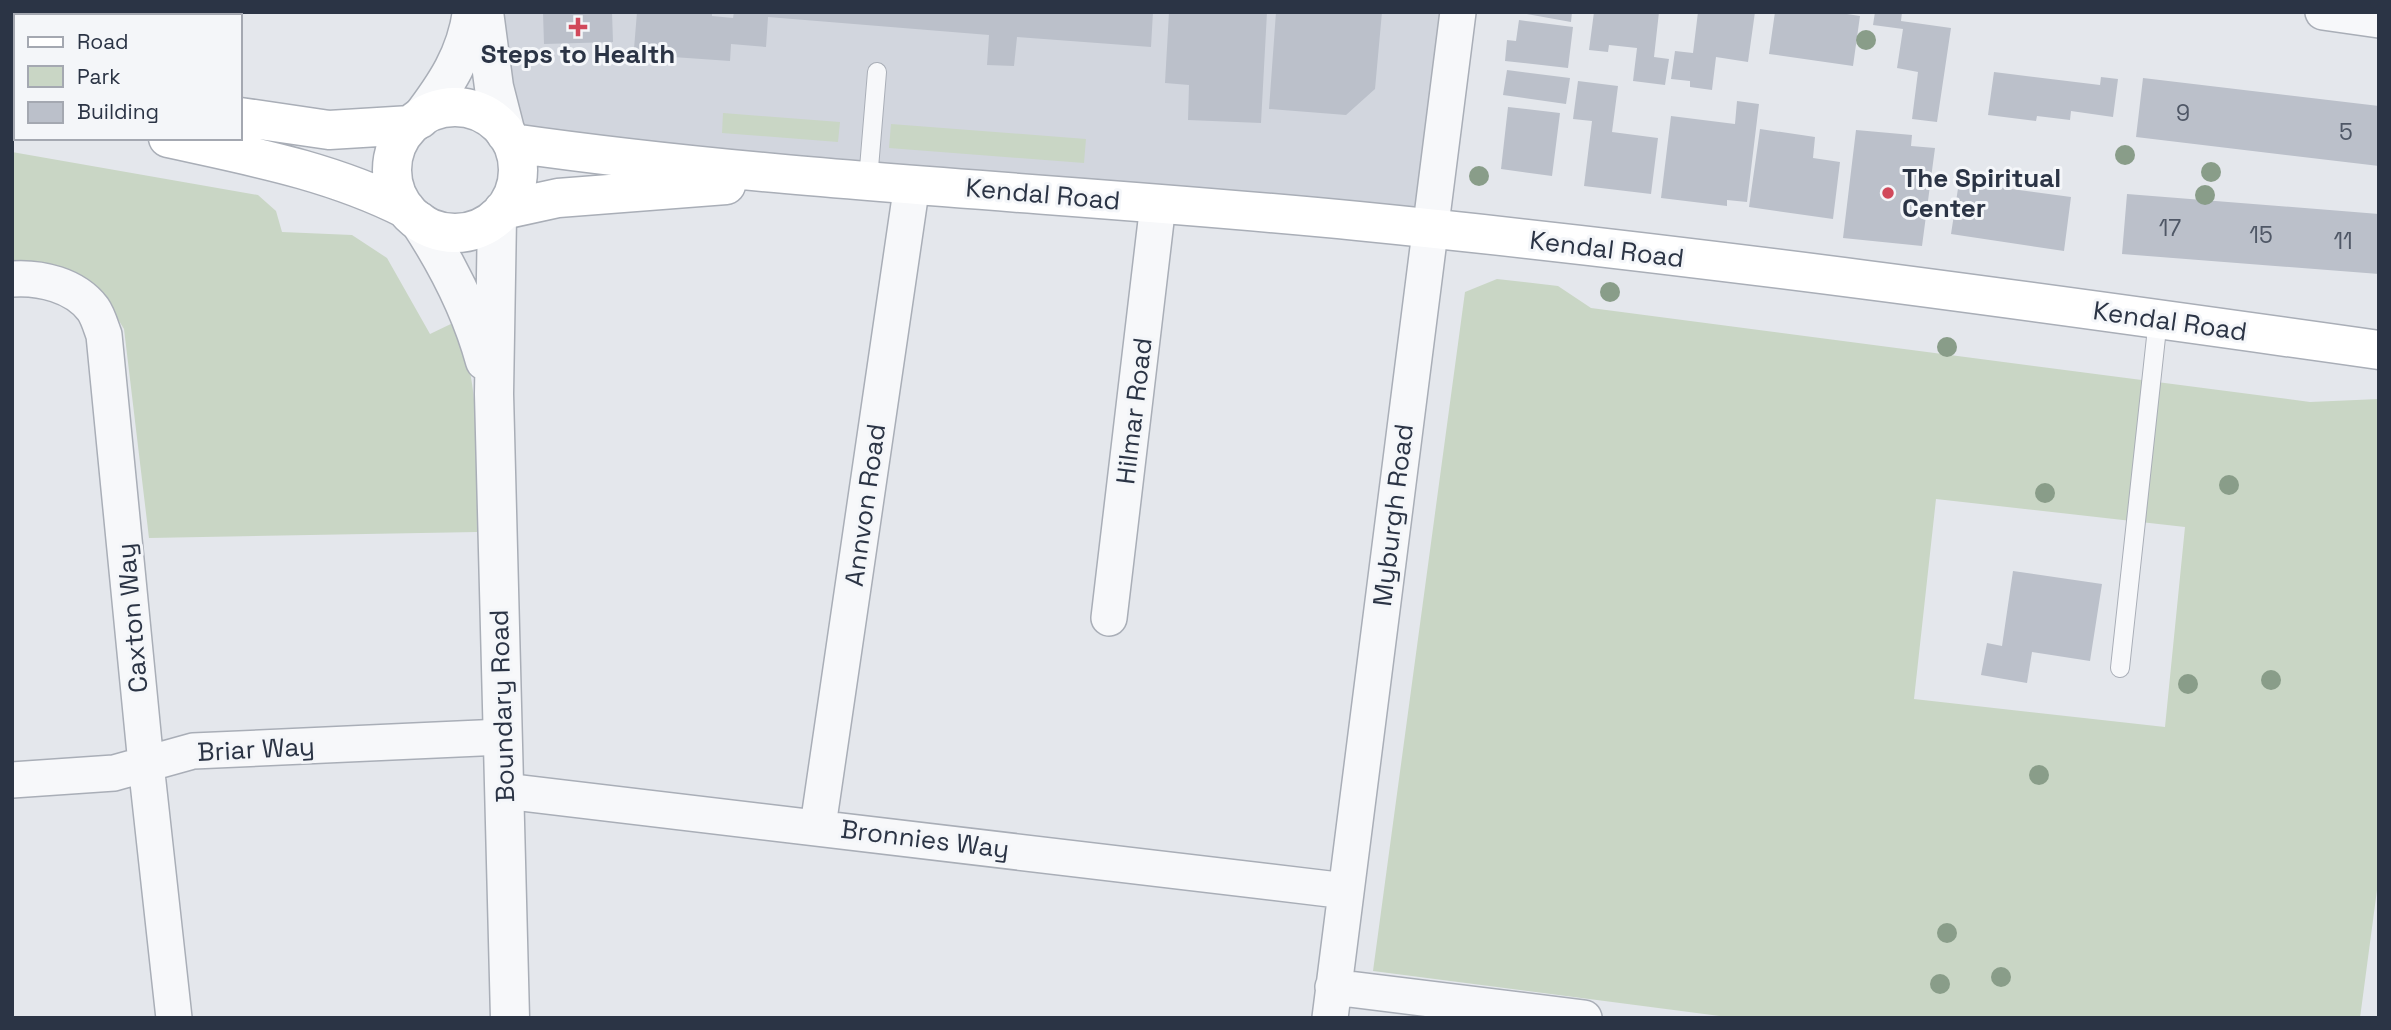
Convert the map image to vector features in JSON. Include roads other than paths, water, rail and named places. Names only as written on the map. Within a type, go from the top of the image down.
[{"type":"main road","points":[[177,140],[306,169],[371,191],[412,215],[454,233],[479,228],[500,214],[517,183],[518,169],[509,138],[486,115],[459,107],[446,108],[416,122],[329,130],[242,117]]},
{"type":"main road","points":[[412,215],[398,198],[392,173],[397,146],[416,122]]},
{"type":"main road","name":"Kendal Road","points":[[509,138],[619,157],[1429,229],[1677,257],[2379,349]]},
{"type":"main road","name":"Kendal Road","points":[[500,214],[558,198],[850,178]]},
{"type":"street","points":[[416,122],[454,71],[463,51],[472,12]]},
{"type":"street","points":[[484,12],[494,87],[509,138]]},
{"type":"street","name":"Myburgh Road","points":[[1331,1002],[1458,12]]},
{"type":"street","points":[[2323,12],[2379,20]]},
{"type":"street","name":"Annvon Road","points":[[818,826],[912,184]]},
{"type":"street","name":"Hilmar Road","points":[[1109,618],[1158,204]]},
{"type":"street","name":"Boundary Road","points":[[500,214],[494,394],[510,1018]]},
{"type":"street","name":"Boundary Road","points":[[412,215],[442,257],[468,310],[494,394]]},
{"type":"street","name":"Caxton Way","points":[[12,279],[46,281],[72,291],[93,309],[104,335],[174,1018]]},
{"type":"street","name":"Briar Way","points":[[12,780],[114,773],[193,751],[502,737]]},
{"type":"street","name":"Bronnies Way","points":[[505,791],[818,826],[1346,891]]},
{"type":"street","points":[[1331,1002],[1584,1018]]},
{"type":"lane","points":[[850,178],[877,72]]},
{"type":"lane","points":[[2120,668],[2158,319]]},
{"type":"place","name":"Steps to Health","points":[[578,27]]},
{"type":"place","name":"The Spiritual Center","points":[[1888,193]]}]
